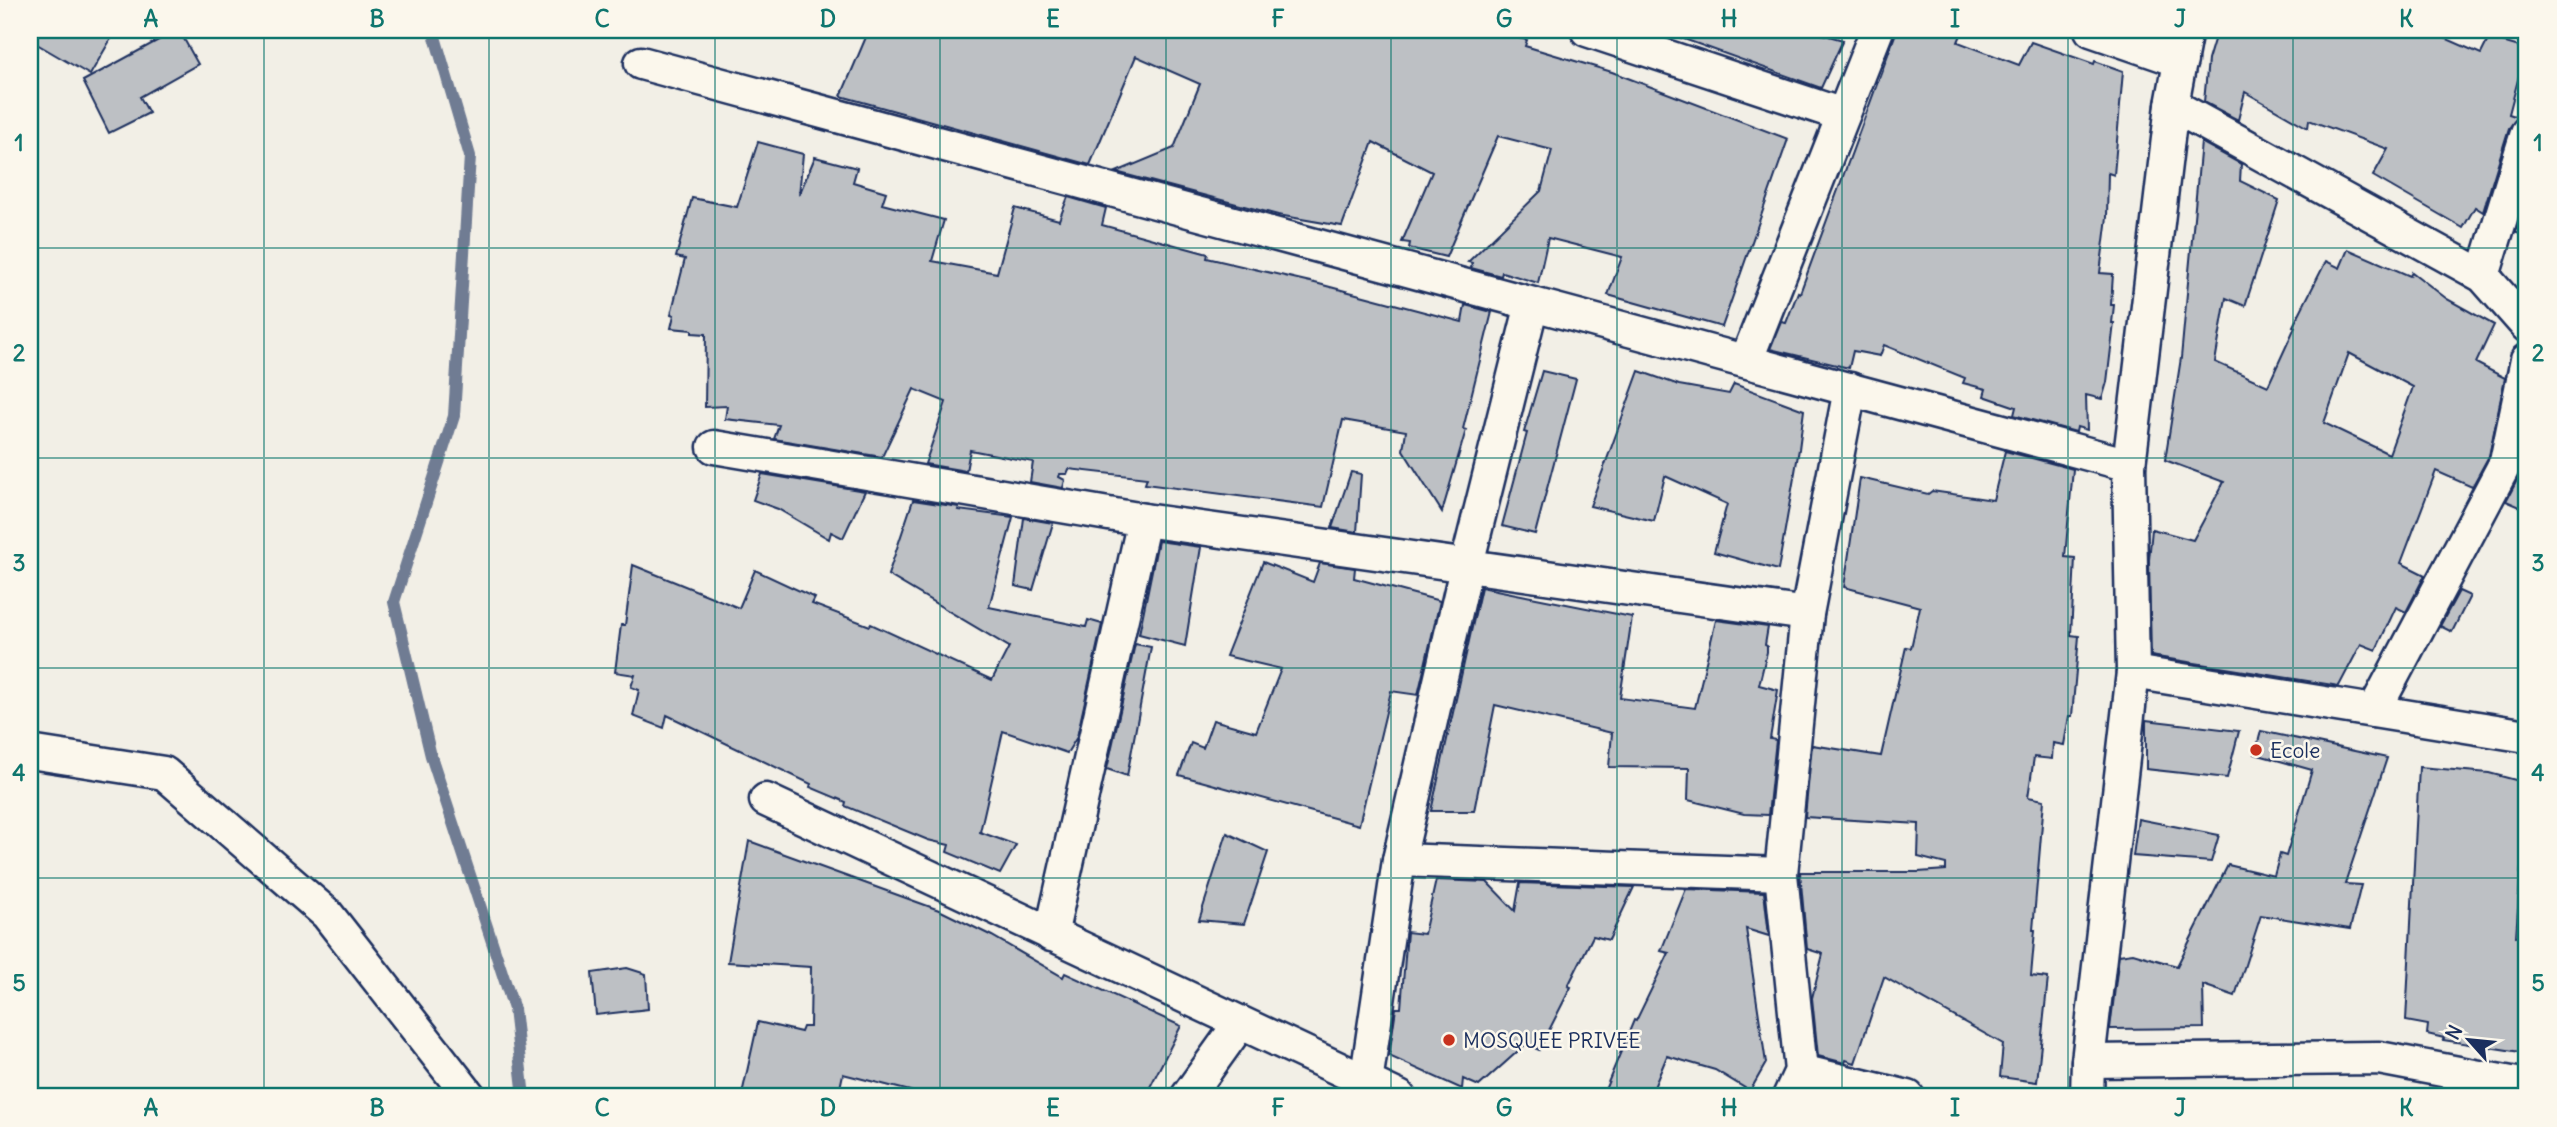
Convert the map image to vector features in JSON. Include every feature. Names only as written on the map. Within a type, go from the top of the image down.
[{"type":"street","points":[[1587,30],[1843,115]]},
{"type":"street","points":[[1746,361],[1877,30]]},
{"type":"street","points":[[2091,30],[2181,61]]},
{"type":"street","points":[[2087,1097],[2088,1061],[2133,672],[2129,465],[2172,105],[2186,30]]},
{"type":"street","points":[[641,63],[2129,465]]},
{"type":"street","points":[[2172,105],[2483,276],[2527,326]]},
{"type":"street","points":[[2483,276],[2527,133]]},
{"type":"street","points":[[1366,1082],[1399,860],[1467,564],[1532,304]]},
{"type":"street","points":[[2374,711],[2506,462],[2527,360]]},
{"type":"street","points":[[1850,389],[1807,614],[1781,874],[1795,1084],[1908,1097]]},
{"type":"street","points":[[714,447],[1144,520],[1807,614]]},
{"type":"street","points":[[1051,934],[1144,520]]},
{"type":"street","points":[[2133,672],[2527,736]]},
{"type":"street","points":[[30,751],[163,773],[327,914],[470,1097]]},
{"type":"street","points":[[766,800],[1399,1097]]},
{"type":"street","points":[[1399,860],[1781,874]]},
{"type":"street","points":[[1187,1097],[1240,1023]]},
{"type":"street","points":[[2088,1061],[2379,1058],[2527,1086]]},
{"type":"building","points":[[30,30],[116,30],[90,75],[30,40]]},
{"type":"building","points":[[177,30],[198,64],[140,97],[149,113],[109,133],[83,81]]},
{"type":"building","points":[[869,30],[1486,30],[1527,40],[1525,46],[1612,72],[1788,139],[1722,327],[1608,295],[1622,257],[1548,238],[1538,283],[1502,272],[1501,276],[1471,268],[1472,263],[1468,262],[1541,191],[1552,150],[1498,136],[1446,257],[1409,248],[1410,243],[1402,242],[1432,172],[1373,142],[1342,226],[1278,215],[1116,172],[1174,148],[1200,84],[1136,56],[1090,165],[841,96]]},
{"type":"building","points":[[1671,30],[1807,30],[1843,40],[1821,88],[1670,34]]},
{"type":"building","points":[[1897,30],[1963,30],[1958,42],[2019,65],[2031,42],[2123,71],[2114,175],[2108,173],[2107,217],[2100,273],[2113,274],[2111,305],[2114,305],[2114,323],[2107,382],[2102,399],[2086,395],[2087,430],[2077,427],[2076,432],[2014,415],[2016,407],[1984,396],[1986,389],[1963,383],[1965,378],[1884,345],[1880,356],[1853,351],[1849,368],[1770,349],[1781,322],[1786,323],[1798,292],[1800,293]]},
{"type":"building","points":[[2217,30],[2427,30],[2481,54],[2489,38],[2526,49],[2509,114],[2518,117],[2509,128],[2483,212],[2475,207],[2463,228],[2373,176],[2388,149],[2309,120],[2308,128],[2245,92],[2238,120],[2204,102],[2208,60]]},
{"type":"building","points":[[758,142],[803,154],[799,195],[815,157],[857,168],[853,182],[886,192],[882,204],[944,220],[932,261],[997,273],[1015,208],[1059,220],[1068,197],[1106,208],[1102,225],[1208,254],[1207,258],[1462,322],[1465,305],[1492,312],[1463,429],[1466,430],[1442,512],[1403,450],[1406,431],[1343,420],[1323,507],[1145,484],[1147,478],[1069,469],[1067,474],[1060,474],[1059,477],[1065,480],[1063,488],[1030,482],[1033,462],[970,450],[966,471],[925,464],[946,402],[914,389],[882,457],[774,439],[779,425],[725,419],[727,406],[705,407],[706,334],[671,328],[674,315],[671,314],[685,259],[676,257],[692,198],[737,207]]},
{"type":"building","points":[[2201,142],[2241,164],[2240,181],[2279,200],[2245,306],[2226,298],[2215,362],[2268,386],[2295,327],[2293,326],[2326,261],[2340,268],[2348,249],[2410,276],[2412,272],[2447,299],[2494,325],[2476,363],[2505,378],[2489,456],[2472,487],[2436,471],[2401,563],[2425,575],[2406,612],[2396,607],[2376,650],[2361,644],[2339,686],[2151,656],[2149,560],[2152,529],[2193,540],[2224,482],[2165,460],[2181,358]],"holes":[[[2349,353],[2413,387],[2389,454],[2324,423]]]},
{"type":"building","points":[[2527,195],[2527,239],[2516,232]]},
{"type":"building","points":[[1542,371],[1576,379],[1535,534],[1502,526],[1527,433],[1524,432]]},
{"type":"building","points":[[1639,371],[1679,385],[1729,394],[1734,384],[1804,410],[1778,570],[1714,552],[1727,504],[1665,476],[1654,521],[1590,506]]},
{"type":"building","points":[[2527,450],[2527,510],[2506,501],[2522,471]]},
{"type":"building","points":[[2005,451],[2073,469],[2065,557],[2075,558],[2071,635],[2079,636],[2072,716],[2069,716],[2064,745],[2053,743],[2052,759],[2034,757],[2028,797],[2044,800],[2031,976],[2048,978],[2037,1082],[2000,1077],[2003,1044],[1884,977],[1855,1063],[1818,1056],[1812,998],[1823,954],[1807,949],[1800,872],[1946,870],[1946,864],[1918,857],[1919,824],[1805,817],[1812,745],[1881,756],[1906,647],[1911,648],[1920,607],[1844,587],[1860,478],[1928,494],[1932,491],[1993,500]]},
{"type":"building","points":[[1351,472],[1361,474],[1357,532],[1332,528]]},
{"type":"building","points":[[762,474],[865,491],[843,538],[831,532],[829,539],[778,509],[753,500]]},
{"type":"building","points":[[913,500],[959,507],[958,510],[1013,517],[989,607],[1086,627],[1088,620],[1102,624],[1077,737],[1067,753],[1003,731],[980,832],[1016,845],[1000,874],[947,852],[949,845],[928,840],[845,806],[846,802],[810,787],[811,784],[667,715],[664,728],[633,716],[639,690],[631,687],[635,675],[615,672],[633,565],[739,608],[755,570],[815,598],[812,604],[870,626],[871,624],[992,680],[1009,647],[888,575]]},
{"type":"building","points":[[1024,518],[1053,523],[1033,590],[1015,586]]},
{"type":"building","points":[[1158,541],[1201,547],[1185,646],[1139,634]]},
{"type":"building","points":[[1263,562],[1313,582],[1320,563],[1355,568],[1354,578],[1440,601],[1418,695],[1391,691],[1359,825],[1179,775],[1191,743],[1203,748],[1213,720],[1256,732],[1281,669],[1226,656]]},
{"type":"building","points":[[1481,587],[1632,617],[1620,698],[1695,708],[1716,620],[1768,627],[1765,645],[1767,652],[1759,685],[1778,690],[1770,739],[1776,740],[1768,815],[1744,814],[1688,800],[1689,768],[1609,767],[1612,733],[1495,705],[1474,811],[1431,811]]},
{"type":"building","points":[[2459,591],[2470,596],[2452,632],[2440,626]]},
{"type":"building","points":[[1135,644],[1151,647],[1127,776],[1107,769]]},
{"type":"building","points":[[2146,720],[2239,731],[2227,778],[2146,769]]},
{"type":"building","points":[[2261,731],[2387,758],[2345,884],[2361,885],[2350,929],[2261,915],[2235,996],[2203,985],[2204,1028],[2110,1029],[2119,955],[2133,953],[2177,966],[2228,865],[2274,876],[2280,854],[2286,856],[2312,770],[2255,754]]},
{"type":"building","points":[[2419,767],[2489,773],[2527,783],[2516,936],[2527,937],[2527,1053],[2443,1040],[2444,1038],[2427,1034],[2428,1025],[2406,1021]]},
{"type":"building","points":[[2138,819],[2219,835],[2211,862],[2133,856]]},
{"type":"building","points":[[1227,833],[1268,852],[1244,924],[1199,920]]},
{"type":"building","points":[[749,841],[939,910],[992,936],[1063,977],[1065,973],[1181,1026],[1145,1097],[924,1097],[843,1074],[838,1097],[742,1094],[758,1022],[801,1032],[803,1027],[810,1027],[811,967],[728,962]]},
{"type":"building","points":[[1436,880],[1487,882],[1515,911],[1520,883],[1634,887],[1609,940],[1593,936],[1539,1050],[1526,1044],[1479,1086],[1463,1079],[1462,1089],[1389,1056],[1396,1008],[1401,1008],[1407,932],[1424,934]]},
{"type":"building","points":[[1686,889],[1764,892],[1769,936],[1746,929],[1766,1063],[1750,1091],[1715,1070],[1667,1056],[1650,1097],[1602,1097],[1634,1020],[1636,1021],[1669,953],[1661,951]]},
{"type":"building","points":[[627,968],[646,974],[648,1009],[596,1015],[592,973]]},
{"type":"waterway","points":[[433,30],[470,156],[454,416],[394,602],[431,756],[514,1009],[524,1097]]},
{"type":"place","name":"Ecole","points":[[2256,750]]},
{"type":"place","name":"MOSQUEE PRIVEE","points":[[1449,1040]]}]
